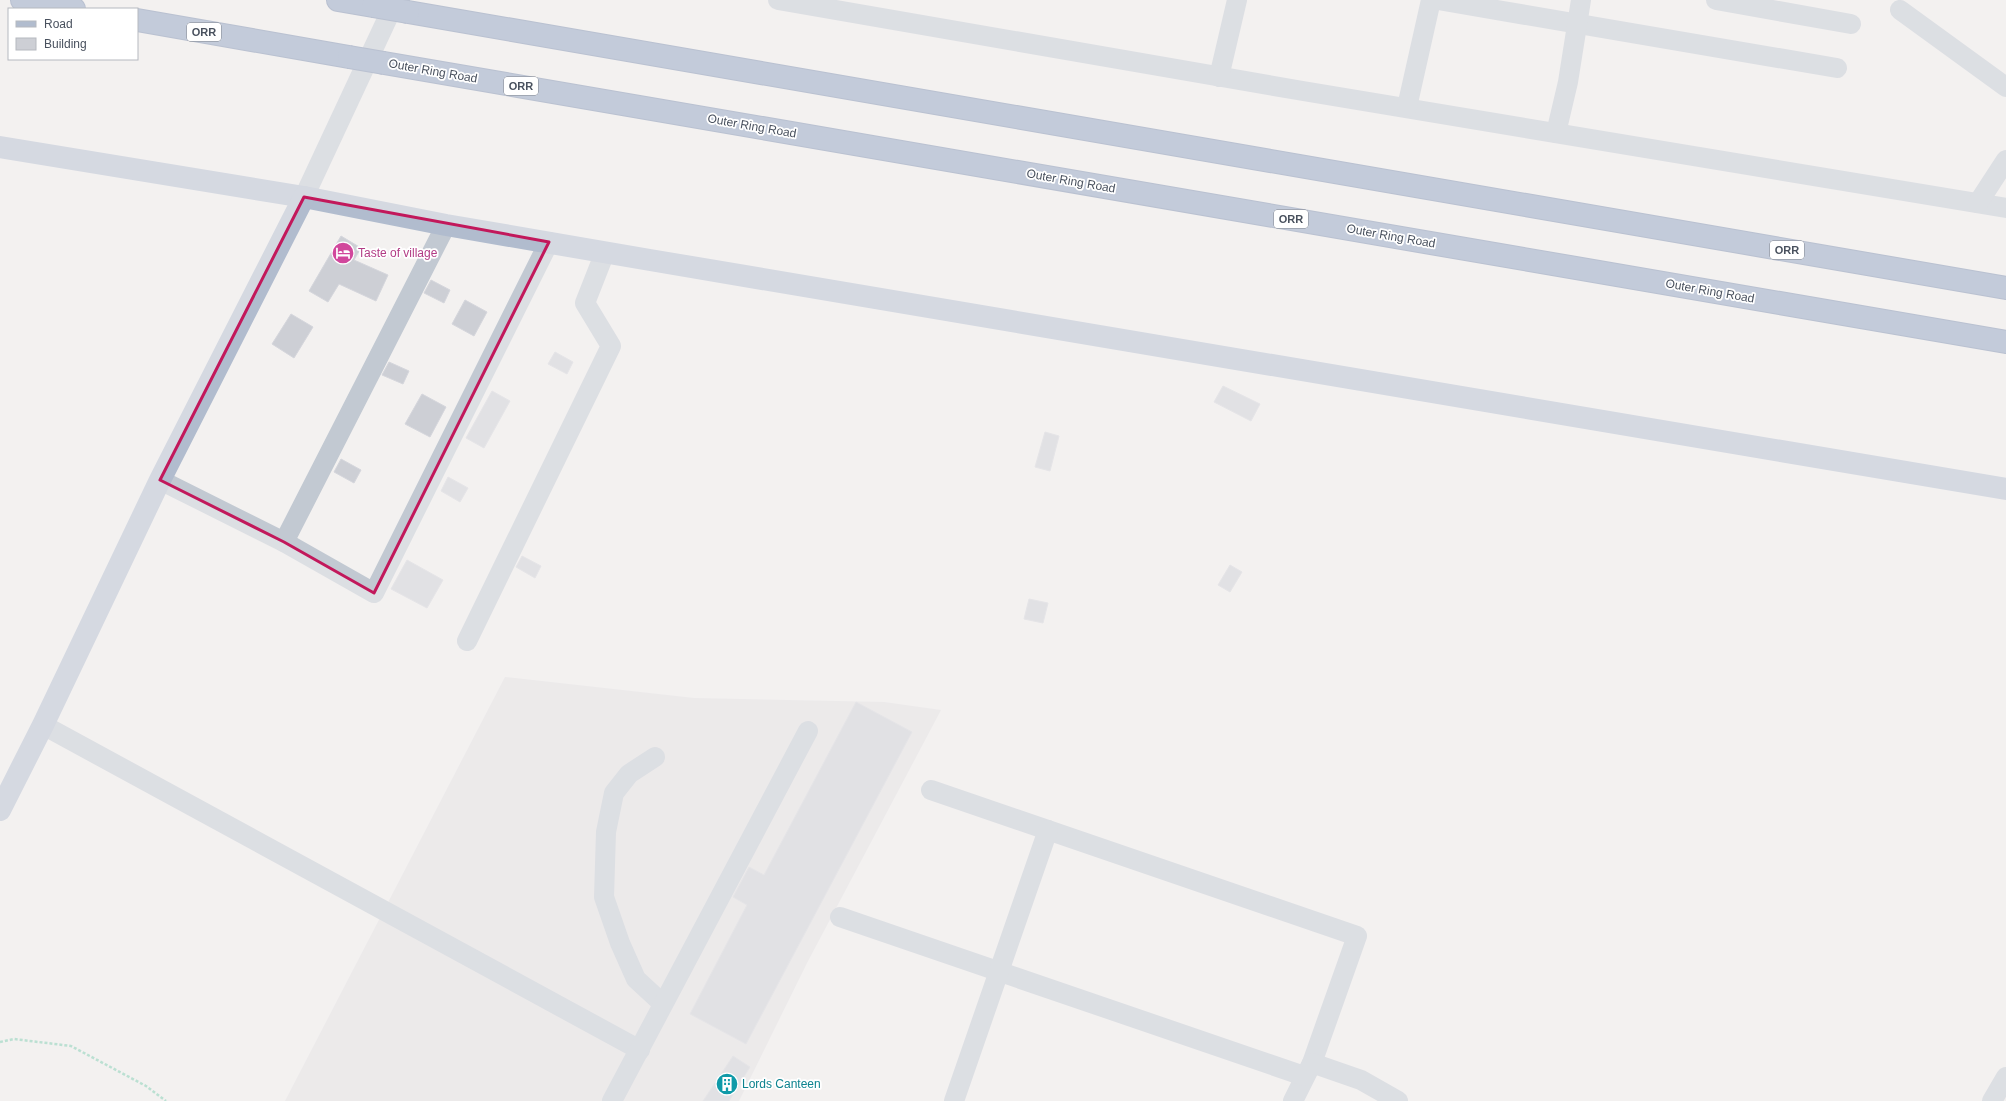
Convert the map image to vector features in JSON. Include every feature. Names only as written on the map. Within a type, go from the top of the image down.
[{"type":"highway","points":[[22,0],[68,8]]},
{"type":"highway","name":"ORR","points":[[338,0],[373,6],[402,6],[2006,288]]},
{"type":"highway","name":"Outer Ring Road","points":[[138,20],[2006,342]]},
{"type":"main road","points":[[0,147],[304,197],[446,225],[2006,488]]},
{"type":"main road","points":[[0,810],[43,725],[160,480],[304,197]]},
{"type":"street","points":[[778,0],[1219,77],[1407,107],[2006,208]]},
{"type":"street","points":[[1219,77],[1237,0]]},
{"type":"street","points":[[1407,107],[1431,0]]},
{"type":"street","points":[[1438,0],[1837,68]]},
{"type":"street","points":[[1556,133],[1568,82],[1581,0]]},
{"type":"street","points":[[1716,0],[1850,24]]},
{"type":"street","points":[[304,197],[402,6]]},
{"type":"street","points":[[1900,10],[2006,87]]},
{"type":"street","points":[[1978,203],[2003,170]]},
{"type":"street","points":[[284,542],[446,225]]},
{"type":"street","points":[[160,480],[284,542],[374,593],[549,242]]},
{"type":"street","points":[[467,641],[611,346],[585,304],[605,252]]},
{"type":"street","points":[[43,725],[640,1050]]},
{"type":"street","points":[[612,1101],[640,1050],[662,1003],[808,731]]},
{"type":"street","points":[[655,757],[629,774],[614,793],[606,832],[604,897],[620,943],[636,978],[662,1003]]},
{"type":"street","points":[[931,790],[1357,936],[1308,1069],[1294,1101]]},
{"type":"street","points":[[954,1101],[1048,830]]},
{"type":"street","points":[[840,917],[999,971],[1308,1069],[1361,1080],[1398,1101]]},
{"type":"street","points":[[1992,1101],[2006,1077]]},
{"type":"path","points":[[0,1042],[14,1039],[71,1046],[146,1086],[166,1101]]},
{"type":"highlighted area","points":[[304,197],[549,242],[374,593],[284,542],[160,480]]},
{"type":"shaded area","points":[[505,677],[694,698],[884,702],[941,710],[807,963],[739,1101],[285,1101]]},
{"type":"building","points":[[341,236],[361,248],[354,260],[388,275],[376,301],[339,284],[328,302],[309,291]]},
{"type":"building","points":[[431,280],[450,290],[444,303],[424,293]]},
{"type":"building","points":[[465,300],[487,312],[474,336],[452,324]]},
{"type":"building","points":[[291,314],[313,327],[294,358],[272,344]]},
{"type":"building","points":[[555,352],[573,362],[567,374],[548,364]]},
{"type":"building","points":[[389,362],[409,371],[403,384],[382,375]]},
{"type":"building","points":[[1223,386],[1260,404],[1251,421],[1214,402]]},
{"type":"building","points":[[492,391],[510,401],[484,448],[466,438]]},
{"type":"building","points":[[422,394],[446,407],[430,437],[405,424]]},
{"type":"building","points":[[1045,432],[1059,436],[1050,471],[1035,467]]},
{"type":"building","points":[[341,459],[361,470],[354,483],[334,472]]},
{"type":"building","points":[[448,477],[468,488],[460,502],[441,491]]},
{"type":"building","points":[[522,556],[541,566],[535,578],[516,567]]},
{"type":"building","points":[[407,560],[443,580],[427,608],[391,589]]},
{"type":"building","points":[[1230,565],[1242,572],[1230,592],[1218,585]]},
{"type":"building","points":[[1029,599],[1048,603],[1043,623],[1024,619]]},
{"type":"building","points":[[856,702],[912,732],[746,1044],[690,1014],[747,905],[733,897],[749,867],[764,875]]},
{"type":"building","name":"Lords Canteen","points":[[733,1056],[750,1067],[729,1101],[703,1101]]},
{"type":"place","name":"Taste of village","points":[[343,253]]},
{"type":"place","name":"Lords Canteen","points":[[727,1084]]}]
